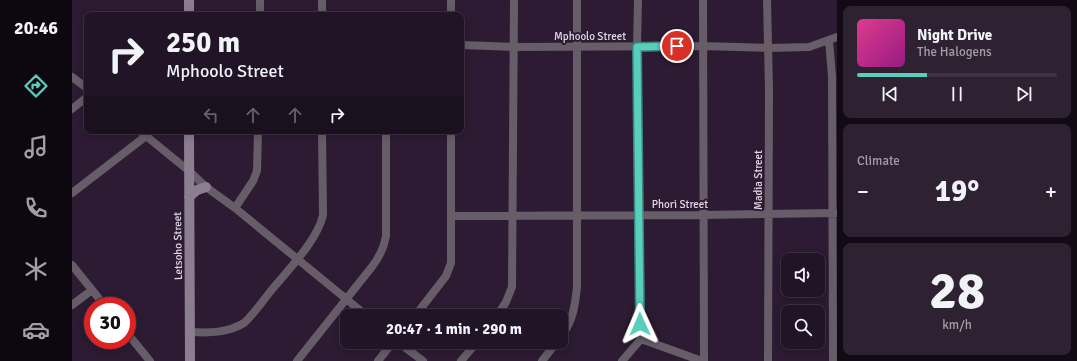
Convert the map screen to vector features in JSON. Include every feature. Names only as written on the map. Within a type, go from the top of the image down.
[{"type":"street","points":[[189,0],[189,12]]},
{"type":"street","points":[[260,0],[260,12]]},
{"type":"street","points":[[322,0],[322,12]]},
{"type":"street","points":[[451,0],[451,12]]},
{"type":"street","points":[[502,309],[512,288],[514,0]]},
{"type":"street","points":[[568,325],[572,319],[577,287],[577,0]]},
{"type":"street","points":[[622,361],[641,339],[637,47],[638,0]]},
{"type":"street","points":[[641,339],[703,361],[703,0]]},
{"type":"street","name":"Madia Street","points":[[767,0],[769,48],[768,361]]},
{"type":"street","name":"Mphoolo Street","points":[[464,45],[514,47],[703,46],[769,48],[809,47],[837,37]]},
{"type":"street","points":[[829,41],[832,76],[835,213],[833,361]]},
{"type":"street","points":[[72,76],[84,86]]},
{"type":"street","points":[[72,109],[84,99]]},
{"type":"street","points":[[72,193],[142,134]]},
{"type":"street","points":[[144,134],[206,187],[235,208],[359,309]]},
{"type":"street","name":"Letsoho Street","points":[[189,134],[190,361]]},
{"type":"street","points":[[235,208],[253,181],[257,172],[258,134]]},
{"type":"street","points":[[191,332],[223,332],[244,323],[318,230],[323,215],[322,134]]},
{"type":"street","points":[[297,361],[372,268],[384,246],[386,236],[386,134]]},
{"type":"street","points":[[420,309],[446,276],[450,263],[451,134]]},
{"type":"street","points":[[189,197],[197,190],[206,187]]},
{"type":"street","name":"Phori Street","points":[[451,216],[639,216],[835,213]]},
{"type":"street","points":[[72,265],[98,297]]},
{"type":"street","points":[[72,305],[92,290]]},
{"type":"street","points":[[136,344],[150,361]]},
{"type":"street","points":[[378,361],[387,349]]},
{"type":"street","points":[[407,349],[423,361]]},
{"type":"street","points":[[461,361],[470,349]]},
{"type":"street","points":[[542,361],[551,349]]},
{"type":"route","points":[[640,324],[637,47],[677,46]]}]
